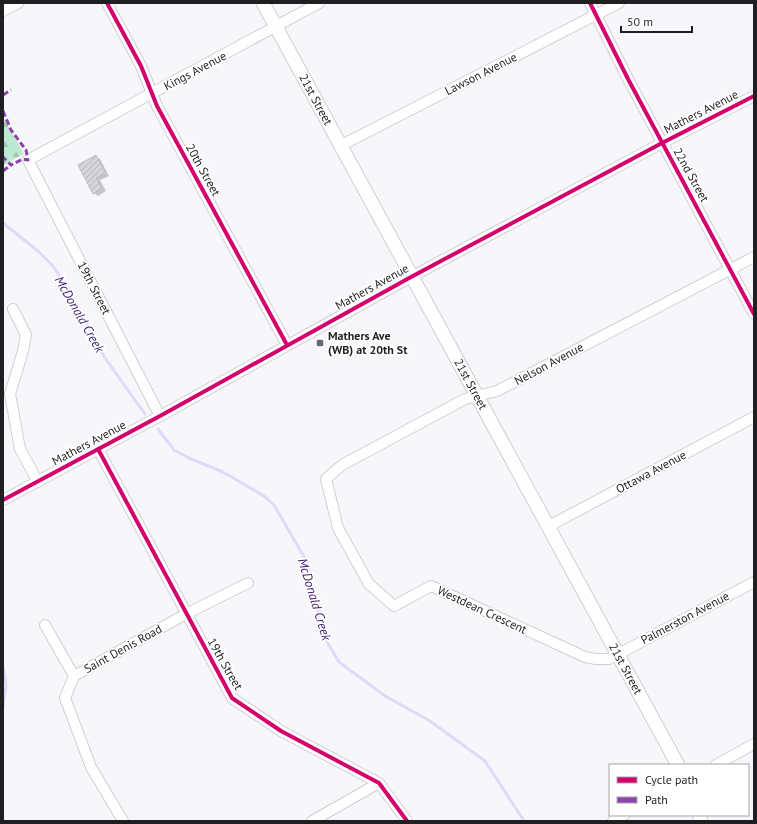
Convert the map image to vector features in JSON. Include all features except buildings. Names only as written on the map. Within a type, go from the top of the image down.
[{"type":"main road","name":"21st Street","points":[[263,3],[342,145],[476,397],[549,526],[677,764]]},
{"type":"street","points":[[3,11],[18,3]]},
{"type":"street","name":"20th Street","points":[[107,3],[141,66],[151,94],[288,345]]},
{"type":"street","name":"Kings Avenue","points":[[28,160],[320,3]]},
{"type":"street","name":"22nd Street","points":[[590,3],[662,143],[754,314]]},
{"type":"street","name":"Lawson Avenue","points":[[342,145],[619,3]]},
{"type":"street","name":"Mathers Avenue","points":[[3,500],[160,416],[411,277],[662,143],[754,96]]},
{"type":"street","name":"19th Street","points":[[28,160],[160,416]]},
{"type":"street","name":"Nelson Avenue","points":[[342,465],[465,399],[497,391],[754,257]]},
{"type":"street","points":[[13,309],[26,335],[23,351],[10,394],[20,449],[38,482]]},
{"type":"street","name":"Ottawa Avenue","points":[[549,526],[754,417]]},
{"type":"street","name":"19th Street","points":[[98,449],[232,698],[281,731],[379,783],[407,821]]},
{"type":"street","name":"Westdean Crescent","points":[[342,465],[326,479],[338,528],[369,584],[394,606],[431,586],[585,657],[596,660],[609,659],[617,654]]},
{"type":"street","name":"Palmerston Avenue","points":[[617,654],[754,582]]},
{"type":"street","points":[[186,614],[248,583]]},
{"type":"street","name":"Saint Denis Road","points":[[123,821],[91,767],[65,698],[74,676],[186,614]]},
{"type":"street","points":[[45,625],[74,676]]},
{"type":"street","points":[[718,764],[754,744]]},
{"type":"street","points":[[312,821],[379,783]]},
{"type":"street","points":[[613,821],[622,816]]},
{"type":"green space","points":[[3,117],[24,154],[3,165]]},
{"type":"waterway","name":"McDonald Creek","points":[[3,223],[38,251],[52,265],[66,285],[105,358],[145,414]]},
{"type":"waterway","name":"McDonald Creek","points":[[158,429],[174,450],[223,472],[264,496],[274,505],[307,562],[323,635],[339,662],[385,696],[430,721],[485,761],[524,821]]},
{"type":"waterway","points":[[3,666],[6,685],[3,707]]},
{"type":"marked path","points":[[3,95],[11,90]]},
{"type":"marked path","points":[[3,111],[11,130],[26,150],[28,160],[23,159],[11,165],[3,157]]},
{"type":"marked path","points":[[3,171],[11,165]]},
{"type":"cycle path","points":[[107,3],[141,66],[157,106],[287,345]]},
{"type":"cycle path","points":[[590,3],[628,79],[754,314]]},
{"type":"cycle path","points":[[3,500],[160,416],[411,277],[662,143],[754,96]]},
{"type":"cycle path","points":[[98,449],[232,698],[281,731],[379,783],[407,821]]},
{"type":"place","name":"Mathers Ave (WB) at 20th St","points":[[320,343]]}]
